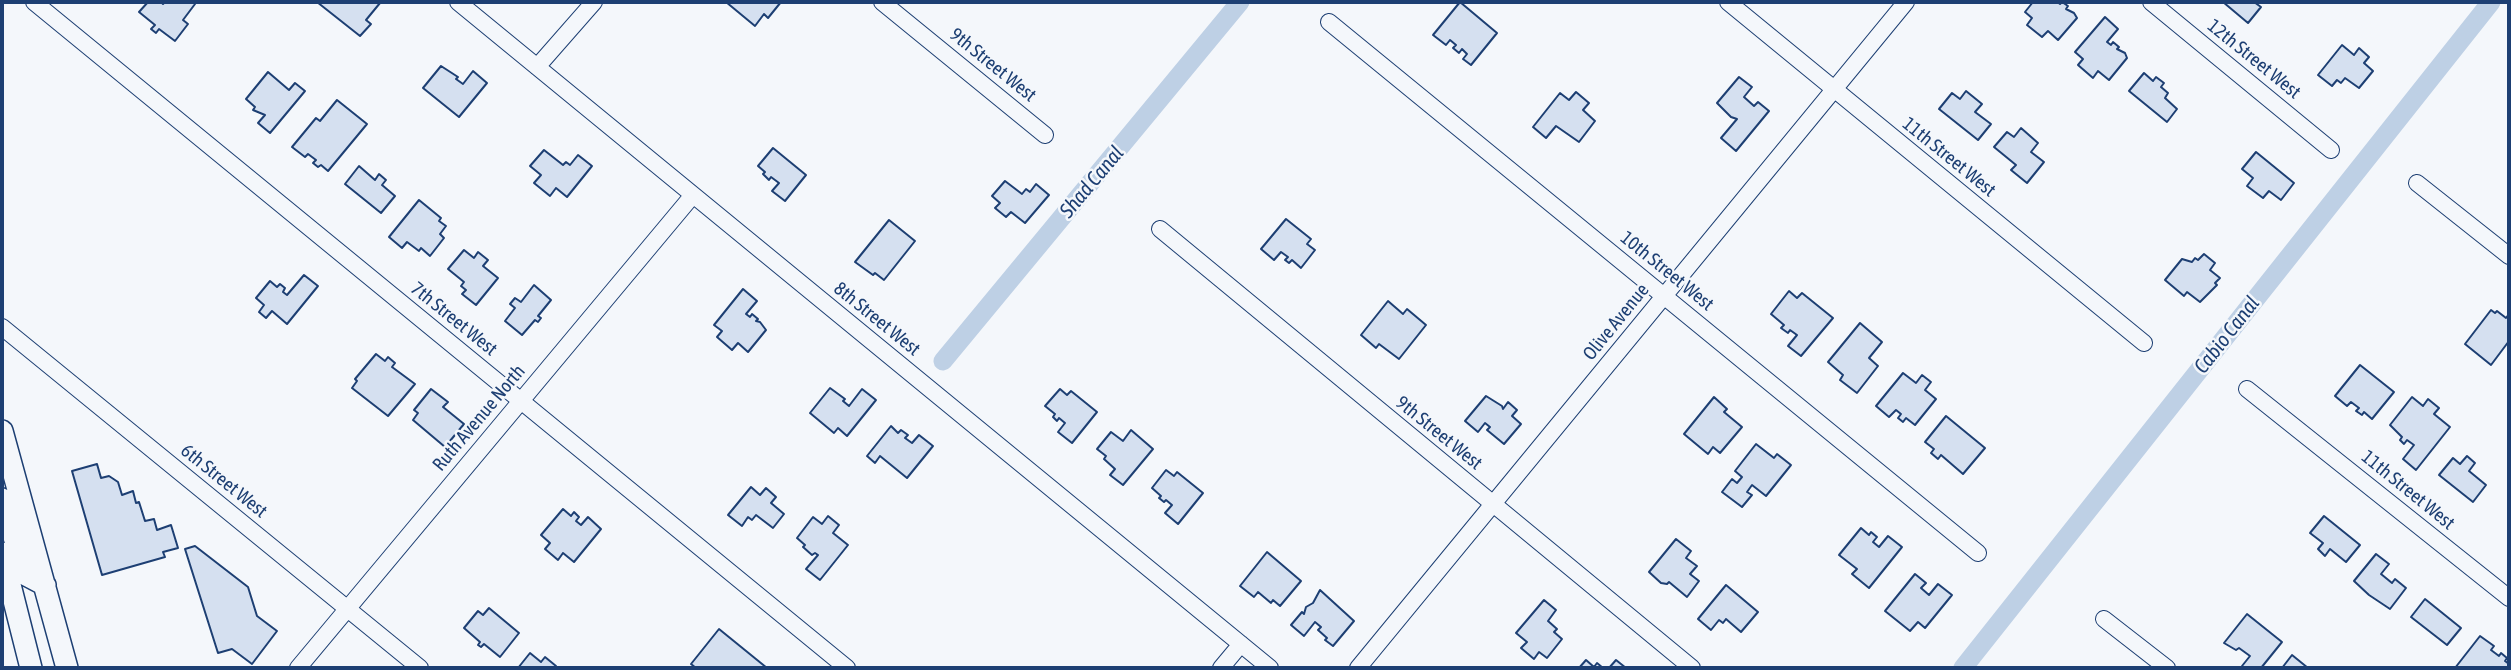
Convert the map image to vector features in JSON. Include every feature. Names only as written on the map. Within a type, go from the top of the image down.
[{"type":"street","name":"7th Street West","points":[[34,2],[847,668]]},
{"type":"street","name":"8th Street West","points":[[458,2],[1270,668]]},
{"type":"street","points":[[537,67],[594,2]]},
{"type":"street","name":"9th Street West","points":[[882,2],[1045,135]]},
{"type":"street","name":"11th Street West","points":[[1728,2],[2144,344]]},
{"type":"street","name":"Olive Avenue","points":[[1359,668],[1906,2]]},
{"type":"street","name":"12th Street West","points":[[2151,2],[2331,149]]},
{"type":"street","name":"10th Street West","points":[[1329,22],[1978,553]]},
{"type":"street","points":[[2417,183],[2509,256]]},
{"type":"street","name":"Ruth Avenue North","points":[[298,668],[693,195]]},
{"type":"street","name":"9th Street West","points":[[1160,229],[1692,668]]},
{"type":"street","name":"6th Street West","points":[[2,327],[420,668]]},
{"type":"street","name":"11th Street West","points":[[2247,389],[2509,598]]},
{"type":"street","points":[[2,431],[67,668]]},
{"type":"street","points":[[2,499],[26,575],[45,585]]},
{"type":"street","points":[[2,553],[31,668]]},
{"type":"street","points":[[19,621],[45,585]]},
{"type":"street","points":[[2104,619],[2167,668]]},
{"type":"street","points":[[1221,668],[1241,644]]},
{"type":"building","points":[[148,2],[195,4],[183,20],[188,24],[175,41],[159,29],[156,33],[151,29],[155,25],[139,12]]},
{"type":"building","points":[[317,2],[380,3],[366,20],[371,24],[360,36]]},
{"type":"building","points":[[726,2],[781,2],[768,18],[764,14],[755,26]]},
{"type":"building","points":[[1460,2],[1497,33],[1471,65],[1463,59],[1467,54],[1462,49],[1459,53],[1450,40],[1446,45],[1433,35]]},
{"type":"building","points":[[2033,2],[2062,2],[2077,18],[2058,40],[2048,31],[2042,37],[2027,25],[2032,18],[2025,12]]},
{"type":"building","points":[[2223,2],[2254,2],[2261,7],[2248,23]]},
{"type":"building","points":[[2105,17],[2118,29],[2107,42],[2111,45],[2113,42],[2127,58],[2109,80],[2098,71],[2093,78],[2078,65],[2083,59],[2075,52]]},
{"type":"building","points":[[2342,45],[2354,55],[2359,48],[2369,57],[2364,63],[2373,71],[2359,88],[2345,78],[2341,83],[2337,80],[2332,86],[2318,75]]},
{"type":"building","points":[[441,66],[458,77],[456,79],[463,84],[473,71],[487,83],[459,117],[423,88]]},
{"type":"building","points":[[268,72],[289,90],[295,83],[305,91],[270,133],[258,123],[265,115],[253,110],[255,107],[246,99]]},
{"type":"building","points":[[2144,73],[2153,81],[2156,77],[2164,83],[2161,87],[2168,93],[2165,98],[2177,109],[2167,122],[2129,91]]},
{"type":"building","points":[[1739,77],[1752,87],[1744,97],[1754,106],[1758,102],[1769,111],[1736,151],[1721,138],[1737,119],[1731,117],[1717,103]]},
{"type":"building","points":[[1966,91],[1982,104],[1975,112],[1991,124],[1978,140],[1939,109],[1952,93],[1960,99]]},
{"type":"building","points":[[1576,92],[1589,103],[1583,110],[1595,121],[1579,142],[1556,126],[1546,138],[1533,127],[1560,93],[1569,100]]},
{"type":"building","points":[[337,100],[367,124],[328,171],[313,163],[316,160],[308,154],[305,157],[292,147],[316,118],[320,121]]},
{"type":"building","points":[[2021,128],[2038,143],[2031,152],[2044,162],[2027,183],[2011,170],[2016,165],[1994,147],[2007,132],[2014,137]]},
{"type":"building","points":[[773,148],[806,175],[785,201],[772,191],[779,183],[771,177],[769,180],[758,166]]},
{"type":"building","points":[[544,150],[563,165],[566,162],[570,165],[578,155],[592,166],[567,197],[556,188],[550,196],[534,183],[541,175],[530,166]]},
{"type":"building","points":[[2256,152],[2294,183],[2281,200],[2269,191],[2263,198],[2247,186],[2253,178],[2242,169]]},
{"type":"building","points":[[359,166],[375,180],[379,174],[386,180],[382,185],[395,196],[381,213],[345,184]]},
{"type":"building","points":[[1005,181],[1022,194],[1026,189],[1030,192],[1036,184],[1049,195],[1025,223],[1011,212],[1006,217],[995,208],[1000,203],[992,196]]},
{"type":"building","points":[[419,200],[441,218],[439,221],[446,226],[440,234],[444,238],[430,256],[421,248],[419,251],[407,242],[402,248],[389,237]]},
{"type":"building","points":[[1286,219],[1311,239],[1307,244],[1315,250],[1301,268],[1292,260],[1289,263],[1285,260],[1288,257],[1281,252],[1274,260],[1261,249]]},
{"type":"building","points":[[889,220],[915,241],[884,280],[855,262]]},
{"type":"building","points":[[464,250],[474,258],[478,252],[488,260],[483,266],[498,278],[476,305],[462,294],[466,290],[461,286],[464,282],[448,269]]},
{"type":"building","points":[[2204,254],[2215,263],[2210,270],[2220,278],[2215,283],[2217,285],[2200,302],[2187,292],[2184,296],[2165,280],[2182,259],[2192,262]]},
{"type":"building","points":[[304,275],[318,286],[287,324],[272,311],[266,318],[259,312],[264,305],[256,298],[270,281],[277,287],[280,284],[285,288],[283,292],[287,295]]},
{"type":"building","points":[[534,285],[551,300],[538,316],[541,318],[538,322],[535,320],[522,335],[505,321],[515,308],[510,304],[515,298],[521,302]]},
{"type":"building","points":[[743,289],[757,301],[746,314],[750,317],[752,314],[766,330],[748,352],[738,343],[732,350],[717,337],[722,331],[714,325]]},
{"type":"building","points":[[1789,291],[1797,298],[1802,293],[1833,318],[1801,356],[1788,346],[1797,335],[1781,328],[1784,325],[1771,314]]},
{"type":"building","points":[[1388,301],[1403,314],[1407,309],[1426,325],[1399,359],[1379,344],[1376,348],[1361,335]]},
{"type":"building","points":[[2491,310],[2506,318],[2509,314],[2509,341],[2491,365],[2465,344]]},
{"type":"building","points":[[1860,323],[1882,342],[1869,358],[1878,366],[1857,393],[1840,380],[1843,375],[1828,362]]},
{"type":"building","points":[[376,354],[385,361],[388,357],[395,363],[392,367],[415,384],[388,416],[352,388],[357,381],[355,379]]},
{"type":"building","points":[[2360,365],[2394,392],[2372,419],[2364,412],[2362,415],[2356,411],[2359,408],[2351,402],[2347,406],[2335,396]]},
{"type":"building","points":[[1903,373],[1916,383],[1922,375],[1931,382],[1925,390],[1936,399],[1915,425],[1906,418],[1903,422],[1898,418],[1901,414],[1896,410],[1889,417],[1876,406]]},
{"type":"building","points":[[830,388],[845,399],[843,401],[849,406],[862,389],[876,400],[847,436],[838,428],[834,433],[810,413]]},
{"type":"building","points":[[431,389],[448,402],[443,407],[464,424],[445,447],[413,420],[418,413],[414,410]]},
{"type":"building","points":[[1060,389],[1067,395],[1071,391],[1097,412],[1072,443],[1058,432],[1065,423],[1059,418],[1057,421],[1053,417],[1055,414],[1045,406]]},
{"type":"building","points":[[1486,396],[1503,409],[1508,402],[1517,410],[1512,416],[1521,424],[1504,444],[1487,430],[1490,427],[1485,423],[1478,432],[1465,421]]},
{"type":"building","points":[[1714,397],[1727,409],[1724,412],[1742,427],[1720,453],[1713,447],[1708,454],[1684,434]]},
{"type":"building","points":[[2412,397],[2423,406],[2428,399],[2439,408],[2434,414],[2450,427],[2416,470],[2403,459],[2414,445],[2407,440],[2404,444],[2400,440],[2402,437],[2390,425]]},
{"type":"building","points":[[1946,416],[1985,448],[1963,474],[1941,455],[1938,459],[1931,453],[1934,449],[1925,442]]},
{"type":"building","points":[[891,426],[898,433],[901,430],[908,435],[905,438],[912,443],[919,435],[933,446],[907,478],[880,456],[875,463],[867,456]]},
{"type":"building","points":[[1131,430],[1153,449],[1123,485],[1110,475],[1115,469],[1097,449],[1111,432],[1123,441]]},
{"type":"building","points":[[1756,444],[1774,458],[1777,454],[1791,465],[1766,496],[1752,485],[1747,492],[1752,495],[1742,507],[1722,492],[1732,479],[1737,483],[1742,477],[1735,471]]},
{"type":"building","points":[[2467,456],[2475,463],[2469,471],[2486,485],[2473,502],[2439,475],[2453,458],[2460,464]]},
{"type":"building","points":[[97,464],[101,478],[109,476],[118,482],[122,495],[133,491],[145,521],[154,519],[157,530],[171,525],[178,548],[163,552],[165,557],[102,575],[72,471]]},
{"type":"building","points":[[1166,470],[1174,476],[1177,472],[1203,493],[1178,524],[1165,513],[1172,505],[1159,498],[1161,496],[1152,488]]},
{"type":"building","points":[[751,487],[760,495],[766,488],[776,497],[771,503],[784,514],[773,528],[756,515],[752,520],[748,517],[742,526],[728,515]]},
{"type":"building","points":[[563,509],[571,516],[574,512],[579,517],[576,521],[581,525],[588,517],[601,529],[574,562],[563,553],[558,560],[545,549],[550,543],[541,535]]},
{"type":"building","points":[[828,516],[839,525],[833,533],[848,545],[820,580],[806,569],[818,555],[812,555],[797,538],[813,517],[822,524]]},
{"type":"building","points":[[2324,516],[2360,545],[2346,562],[2330,549],[2325,556],[2318,549],[2323,543],[2310,533]]},
{"type":"building","points":[[1861,528],[1869,535],[1871,532],[1877,537],[1873,542],[1879,547],[1888,536],[1902,547],[1869,588],[1852,574],[1857,569],[1839,555]]},
{"type":"building","points":[[1676,539],[1691,551],[1686,558],[1697,566],[1690,574],[1699,581],[1687,597],[1669,582],[1661,583],[1649,572]]},
{"type":"building","points":[[195,546],[248,587],[257,616],[277,631],[252,664],[232,649],[218,653],[185,549]]},
{"type":"building","points":[[1267,552],[1301,581],[1280,606],[1273,600],[1271,603],[1258,592],[1254,597],[1240,586]]},
{"type":"building","points":[[2376,554],[2389,564],[2381,574],[2392,583],[2395,579],[2406,588],[2390,609],[2354,581]]},
{"type":"building","points":[[1915,574],[1926,583],[1921,588],[1929,595],[1938,584],[1952,595],[1925,628],[1918,622],[1910,631],[1885,611]]},
{"type":"building","points":[[1726,585],[1758,612],[1741,632],[1726,619],[1723,623],[1719,620],[1711,630],[1698,619]]},
{"type":"building","points":[[1320,590],[1354,621],[1333,646],[1325,640],[1327,638],[1318,630],[1321,627],[1315,622],[1304,636],[1291,625],[1302,612],[1304,614],[1306,607],[1313,603]]},
{"type":"building","points":[[2425,599],[2461,628],[2447,645],[2411,617]]},
{"type":"building","points":[[1544,600],[1556,610],[1548,621],[1557,629],[1554,632],[1562,639],[1547,658],[1539,652],[1534,659],[1521,648],[1527,642],[1516,633]]},
{"type":"building","points":[[489,608],[519,633],[500,657],[484,644],[481,647],[478,645],[480,642],[464,628],[478,611],[483,615]]},
{"type":"building","points":[[2247,614],[2282,642],[2261,668],[2244,668],[2242,666],[2250,656],[2239,648],[2236,650],[2224,643]]},
{"type":"building","points":[[719,629],[767,668],[696,668],[691,664]]},
{"type":"building","points":[[2480,636],[2494,646],[2491,650],[2507,658],[2505,661],[2509,668],[2455,668]]},
{"type":"building","points":[[530,653],[541,662],[545,657],[556,666],[518,668]]},
{"type":"building","points":[[2292,655],[2308,668],[2282,668]]},
{"type":"building","points":[[1586,660],[1594,667],[1597,663],[1603,668],[1579,668]]},
{"type":"building","points":[[1616,660],[1626,668],[1609,668]]},
{"type":"waterway","name":"Shad Canal","points":[[943,361],[1240,2]]},
{"type":"waterway","name":"Cabio Canal","points":[[1963,668],[2491,2]]}]
